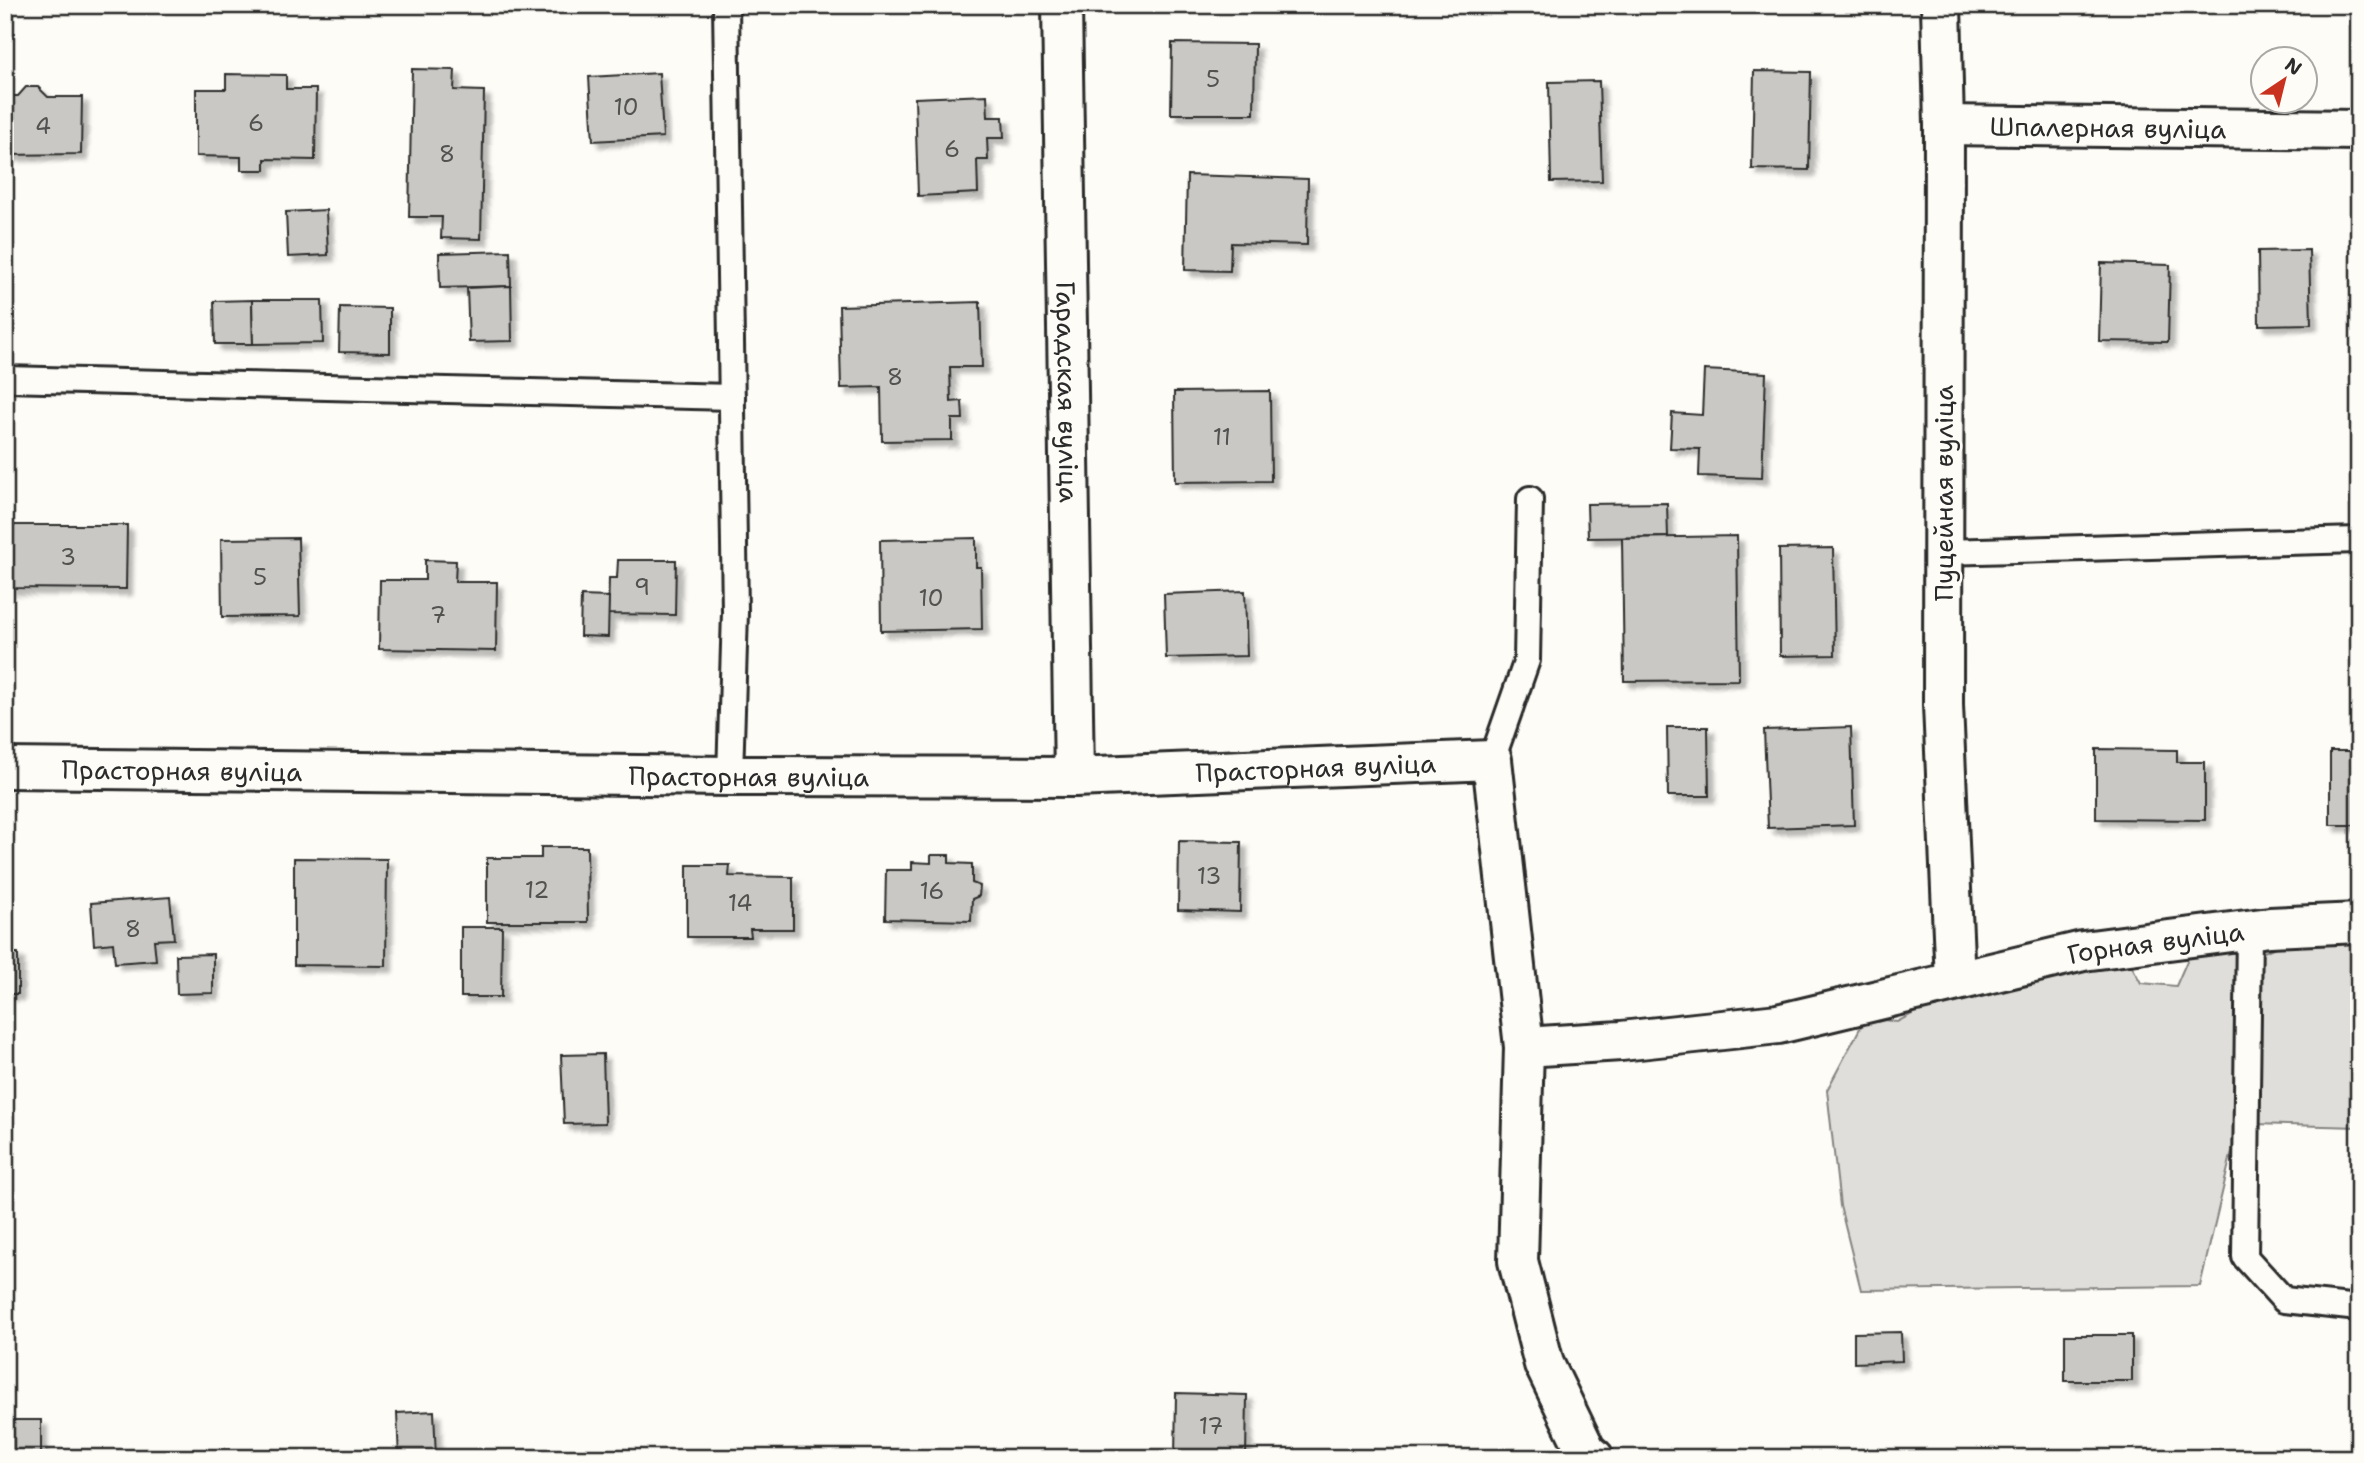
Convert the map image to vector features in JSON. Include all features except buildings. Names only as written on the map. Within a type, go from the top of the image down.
[{"type":"street","name":"Гарадская вуліца","points":[[1062,5],[1074,777]]},
{"type":"street","name":"Пуцейная вуліца","points":[[1941,5],[1944,125],[1943,705],[1955,981]]},
{"type":"street","name":"Шпалерная вуліца","points":[[1944,125],[2359,130]]},
{"type":"street","name":"Прасторная вуліца","points":[[5,768],[1074,777],[1492,760]]},
{"type":"street","points":[[1492,760],[1524,1047],[1518,1261],[1544,1364],[1586,1451],[1594,1458]]},
{"type":"street","name":"Горная вуліца","points":[[1524,1047],[1621,1041],[1778,1024],[2083,951],[2249,930],[2359,923]]},
{"type":"lane","points":[[726,5],[735,612],[730,776]]},
{"type":"lane","points":[[5,379],[732,397]]},
{"type":"lane","points":[[1492,760],[1527,660],[1530,499]]},
{"type":"lane","points":[[1943,552],[2359,540]]},
{"type":"lane","points":[[2249,930],[2245,1257],[2284,1300],[2359,1308]]},
{"type":"shaded area","points":[[2359,938],[2359,1127],[2255,1124],[2257,955],[2287,942]]},
{"type":"shaded area","points":[[2238,940],[2241,1113],[2200,1286],[1861,1290],[1840,1206],[1827,1090],[1866,1017],[1897,1022],[1942,998],[2123,950],[2141,983],[2176,986],[2193,947]]}]
